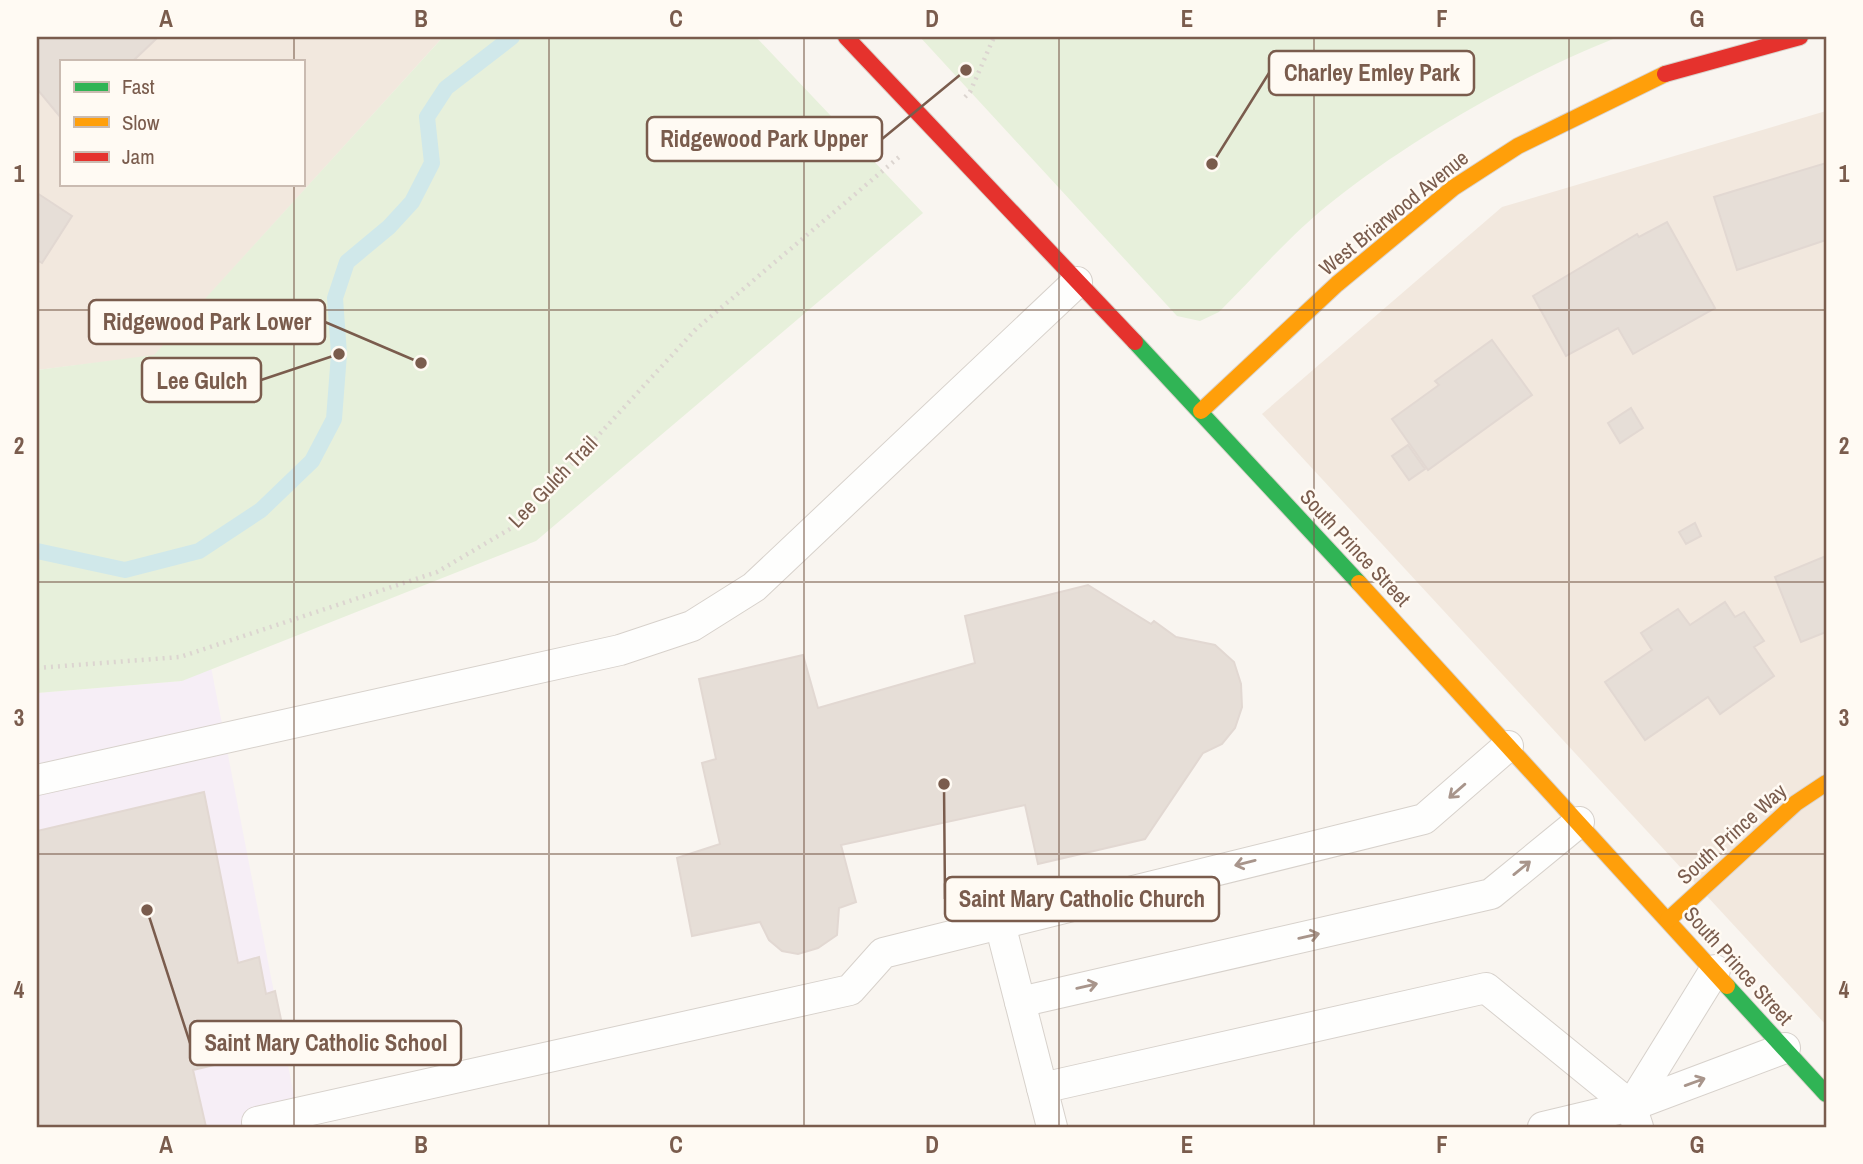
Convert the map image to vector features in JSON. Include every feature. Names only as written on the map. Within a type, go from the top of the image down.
[{"type":"street","name":"South Prince Street","points":[[846,37],[1201,411],[1826,1094]]},
{"type":"street","name":"West Briarwood Avenue","points":[[1201,411],[1337,284],[1453,188],[1518,146],[1676,69],[1800,37]]},
{"type":"street","name":"South Prince Way","points":[[1668,920],[1796,803],[1826,783]]},
{"type":"lane","points":[[37,780],[620,650],[692,626],[754,587],[1077,282]]},
{"type":"lane","points":[[258,1127],[257,1122],[850,990],[883,953],[1424,819],[1508,746]]},
{"type":"lane","points":[[1020,1002],[1490,894],[1579,822]]},
{"type":"lane","points":[[1000,924],[1052,1127]]},
{"type":"lane","points":[[1634,1117],[1715,970]]},
{"type":"lane","points":[[1042,1088],[1486,988],[1634,1117]]},
{"type":"lane","points":[[1543,1127],[1634,1117],[1785,1048]]},
{"type":"path","points":[[970,92],[994,37]]},
{"type":"path","name":"Lee Gulch Trail","points":[[37,668],[180,657],[437,572],[515,526],[696,330],[900,156]]},
{"type":"shaded area","points":[[37,37],[443,37],[154,356],[37,370]]},
{"type":"shaded area","points":[[1826,111],[1826,1025],[1262,414],[1502,207]]},
{"type":"shaded area","points":[[211,667],[300,1127],[37,1127],[37,693],[182,681]]},
{"type":"green space","points":[[443,37],[756,37],[923,213],[536,541],[182,681],[37,693],[37,370],[154,355]]},
{"type":"green space","points":[[920,37],[1618,37],[1507,89],[1398,154],[1318,213],[1219,312],[1200,321],[1177,316]]},
{"type":"building","points":[[37,37],[156,39],[134,60],[60,60],[60,117],[37,89]]},
{"type":"building","points":[[1826,163],[1826,240],[1737,270],[1714,197]]},
{"type":"building","points":[[37,193],[72,216],[42,263],[37,260]]},
{"type":"building","points":[[1667,222],[1715,308],[1633,354],[1618,328],[1566,356],[1533,296],[1637,234],[1639,237]]},
{"type":"building","points":[[1492,340],[1532,395],[1428,470],[1392,419],[1439,385],[1435,381]]},
{"type":"building","points":[[1631,408],[1643,428],[1620,443],[1608,423]]},
{"type":"building","points":[[1408,445],[1425,469],[1409,480],[1392,456]]},
{"type":"building","points":[[1695,523],[1701,536],[1686,544],[1679,532]]},
{"type":"building","points":[[1826,556],[1826,632],[1801,642],[1775,577]]},
{"type":"building","points":[[1088,585],[1151,624],[1154,621],[1176,637],[1215,645],[1234,662],[1241,684],[1242,707],[1235,728],[1222,744],[1203,753],[1145,839],[1038,864],[1025,805],[841,845],[856,902],[839,908],[837,935],[818,948],[798,954],[782,951],[769,940],[760,922],[692,936],[677,858],[720,844],[702,763],[716,759],[699,679],[803,655],[818,708],[975,663],[965,616]]},
{"type":"building","points":[[1725,602],[1735,617],[1744,612],[1764,641],[1754,647],[1774,676],[1720,714],[1708,697],[1645,740],[1605,682],[1652,650],[1641,633],[1678,609],[1690,625]]},
{"type":"building","points":[[204,792],[238,963],[259,957],[266,994],[275,991],[287,1048],[193,1070],[206,1127],[37,1127],[37,831]]},
{"type":"waterway","points":[[37,551],[125,570],[199,551],[261,510],[312,461],[334,419],[339,354],[335,298],[347,262],[389,227],[412,202],[432,163],[427,117],[446,88],[512,37]]},
{"type":"traffic: fast","points":[[1135,342],[1359,583]]},
{"type":"traffic: fast","points":[[1727,986],[1826,1094]]},
{"type":"traffic: slow","points":[[1201,411],[1337,284],[1453,188],[1518,146],[1665,74]]},
{"type":"traffic: slow","points":[[1359,583],[1727,986]]},
{"type":"traffic: slow","points":[[1668,920],[1796,803],[1826,783]]},
{"type":"traffic: jam","points":[[846,37],[1135,342]]},
{"type":"traffic: jam","points":[[1665,74],[1800,37]]},
{"type":"place","name":"Ridgewood Park Upper","points":[[966,70]]},
{"type":"place","name":"Charley Emley Park","points":[[1212,164]]},
{"type":"place","name":"Lee Gulch","points":[[339,354]]},
{"type":"place","name":"Ridgewood Park Lower","points":[[421,363]]},
{"type":"place","name":"Saint Mary Catholic Church","points":[[944,784]]},
{"type":"place","name":"Saint Mary Catholic School","points":[[147,910]]}]
